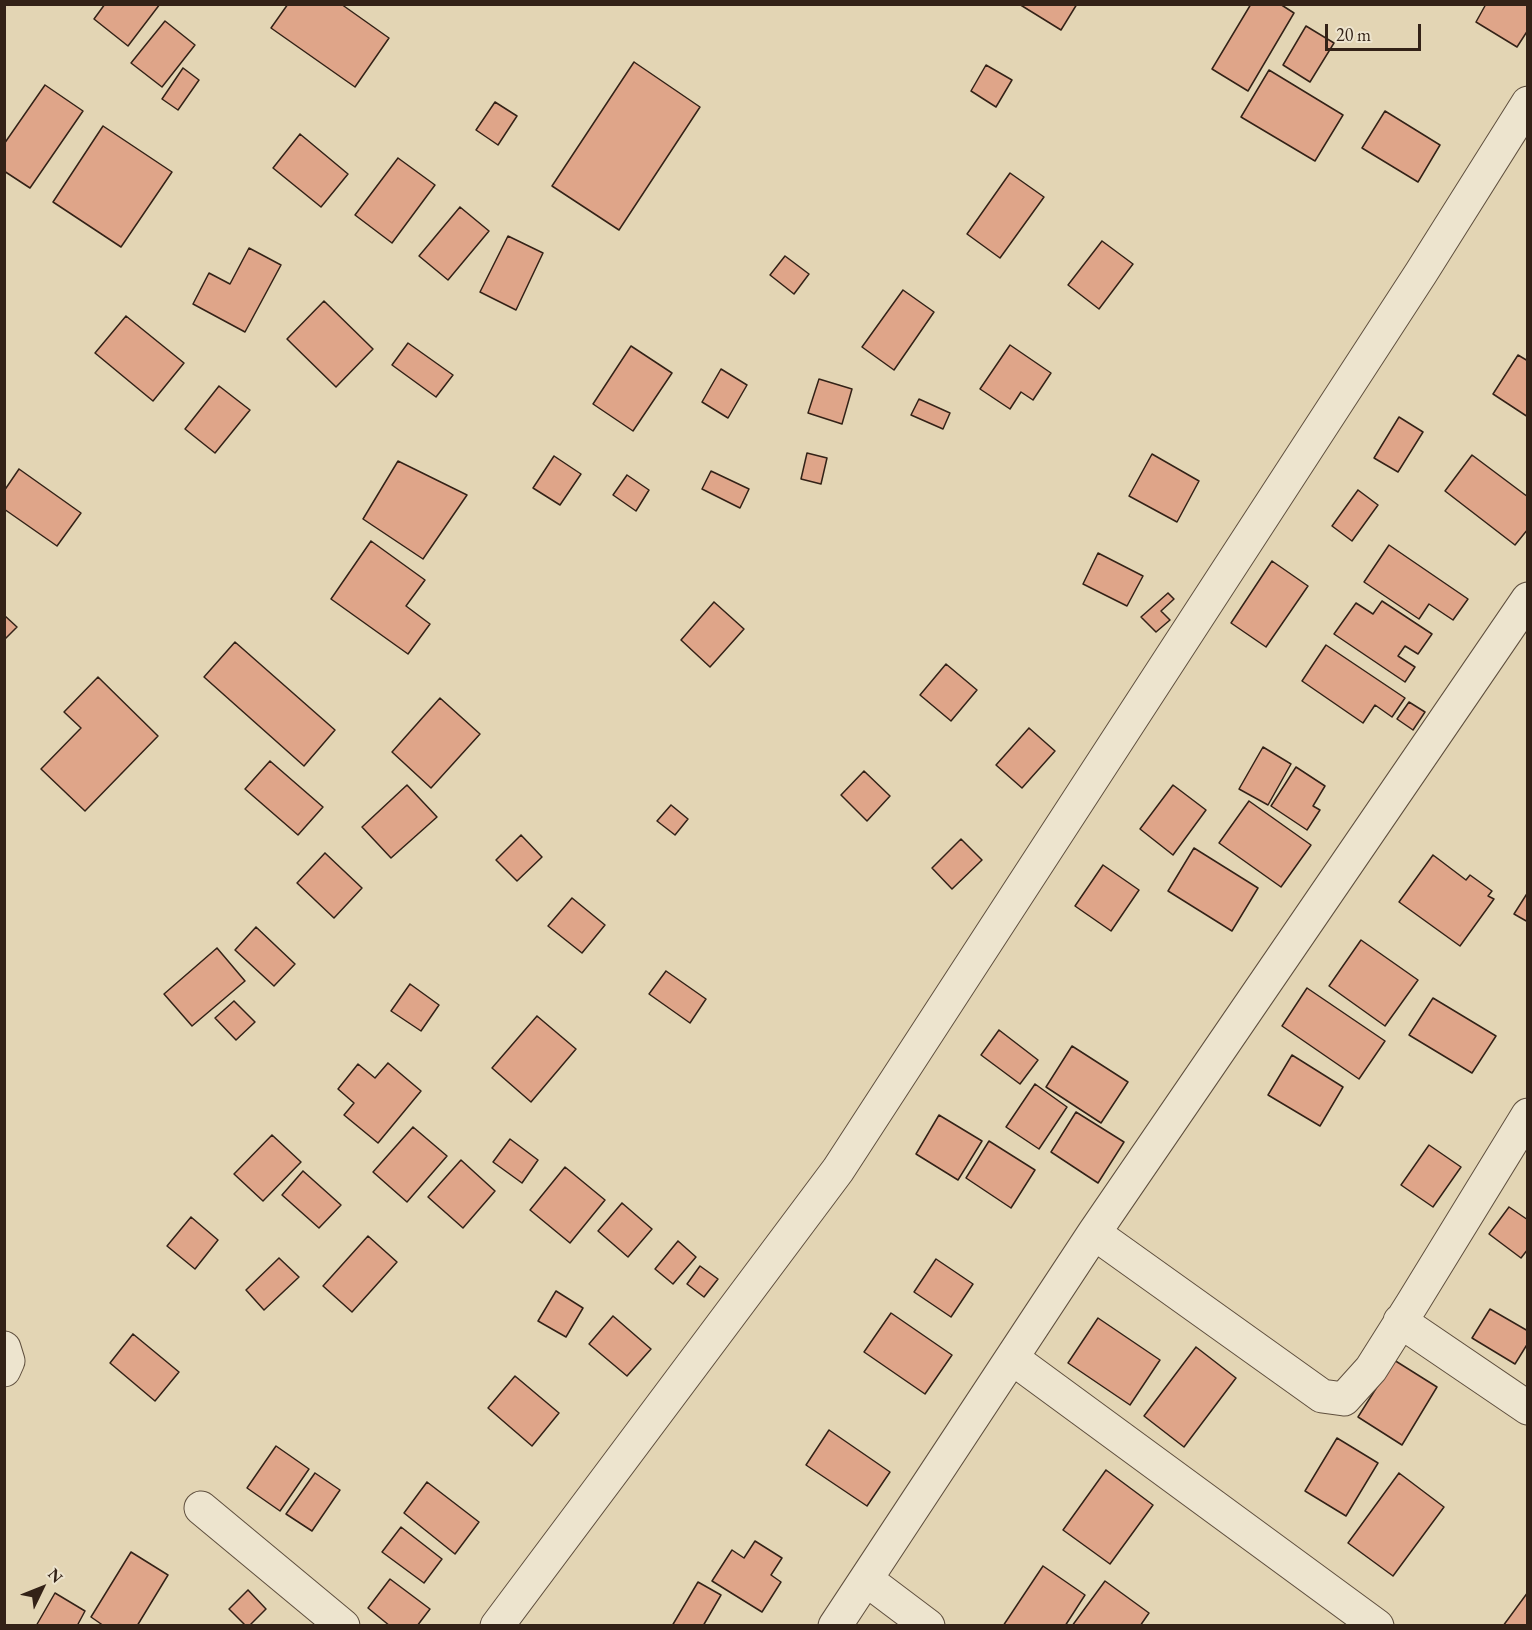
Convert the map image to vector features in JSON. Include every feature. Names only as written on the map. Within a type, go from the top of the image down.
[{"type":"street","points":[[497,1626],[838,1170],[1421,273],[1527,103]]},
{"type":"street","points":[[835,1626],[1094,1233],[1527,599]]},
{"type":"street","points":[[1094,1233],[1322,1396],[1344,1399],[1371,1369],[1527,1114]]},
{"type":"street","points":[[1400,1321],[1527,1408]]},
{"type":"street","points":[[4,1348],[8,1361],[4,1370]]},
{"type":"street","points":[[1012,1358],[1377,1626]]},
{"type":"street","points":[[201,1508],[344,1626]]},
{"type":"street","points":[[867,1580],[928,1626]]},
{"type":"building","points":[[105,4],[160,4],[128,46],[94,19]]},
{"type":"building","points":[[288,4],[341,4],[389,38],[355,87],[271,28]]},
{"type":"building","points":[[1019,4],[1077,4],[1061,30]]},
{"type":"building","points":[[1251,4],[1280,4],[1294,13],[1248,91],[1212,69]]},
{"type":"building","points":[[1486,4],[1528,4],[1528,30],[1517,47],[1476,22]]},
{"type":"building","points":[[165,21],[195,45],[162,87],[131,63]]},
{"type":"building","points":[[1306,26],[1334,43],[1310,82],[1283,65]]},
{"type":"building","points":[[634,62],[700,107],[619,230],[552,186]]},
{"type":"building","points":[[986,65],[1012,80],[996,107],[971,91]]},
{"type":"building","points":[[183,68],[199,80],[178,110],[162,99]]},
{"type":"building","points":[[1269,70],[1343,115],[1315,161],[1241,117]]},
{"type":"building","points":[[45,85],[83,111],[30,188],[4,171],[4,144]]},
{"type":"building","points":[[495,102],[517,116],[498,145],[476,130]]},
{"type":"building","points":[[1385,111],[1440,145],[1418,182],[1362,148]]},
{"type":"building","points":[[103,126],[172,172],[121,247],[53,202]]},
{"type":"building","points":[[300,134],[348,174],[321,207],[273,168]]},
{"type":"building","points":[[398,158],[435,185],[392,243],[355,215]]},
{"type":"building","points":[[1010,173],[1044,197],[1000,258],[967,234]]},
{"type":"building","points":[[460,207],[489,231],[448,280],[419,256]]},
{"type":"building","points":[[508,236],[543,253],[516,310],[480,292]]},
{"type":"building","points":[[1102,241],[1133,264],[1099,309],[1068,285]]},
{"type":"building","points":[[249,248],[281,265],[245,332],[193,304],[209,273],[230,284]]},
{"type":"building","points":[[785,256],[809,274],[794,294],[770,275]]},
{"type":"building","points":[[903,290],[934,312],[894,370],[862,347]]},
{"type":"building","points":[[324,301],[373,349],[336,387],[287,339]]},
{"type":"building","points":[[126,316],[184,363],[153,401],[95,353]]},
{"type":"building","points":[[408,343],[453,375],[436,397],[392,365]]},
{"type":"building","points":[[1010,345],[1051,373],[1033,400],[1021,392],[1010,409],[980,389]]},
{"type":"building","points":[[631,346],[672,373],[633,431],[593,404]]},
{"type":"building","points":[[1518,355],[1528,361],[1528,417],[1493,394]]},
{"type":"building","points":[[721,369],[747,385],[728,418],[702,402]]},
{"type":"building","points":[[819,379],[852,389],[842,424],[808,413]]},
{"type":"building","points":[[219,386],[250,410],[215,453],[185,429]]},
{"type":"building","points":[[919,399],[950,413],[943,429],[911,415]]},
{"type":"building","points":[[1399,417],[1423,432],[1398,472],[1374,458]]},
{"type":"building","points":[[807,453],[827,458],[821,484],[801,479]]},
{"type":"building","points":[[1152,454],[1199,481],[1177,522],[1129,496]]},
{"type":"building","points":[[1472,455],[1528,497],[1528,529],[1515,545],[1445,491]]},
{"type":"building","points":[[554,456],[581,474],[560,505],[533,488]]},
{"type":"building","points":[[398,461],[467,495],[423,559],[363,519]]},
{"type":"building","points":[[19,469],[81,513],[57,546],[4,509],[4,491]]},
{"type":"building","points":[[711,471],[749,489],[740,508],[702,489]]},
{"type":"building","points":[[627,475],[649,490],[636,511],[613,495]]},
{"type":"building","points":[[1358,490],[1378,505],[1352,541],[1332,526]]},
{"type":"building","points":[[371,541],[425,580],[406,606],[430,624],[408,654],[331,599]]},
{"type":"building","points":[[1389,545],[1468,599],[1453,620],[1429,604],[1419,619],[1364,582]]},
{"type":"building","points":[[1098,553],[1143,576],[1127,606],[1083,584]]},
{"type":"building","points":[[1272,561],[1308,586],[1266,647],[1231,623]]},
{"type":"building","points":[[1168,593],[1174,599],[1161,611],[1170,620],[1156,632],[1141,617]]},
{"type":"building","points":[[1382,601],[1432,634],[1418,654],[1405,646],[1398,656],[1415,667],[1405,682],[1334,634],[1356,603],[1373,614]]},
{"type":"building","points":[[714,602],[744,629],[710,667],[681,640]]},
{"type":"building","points":[[4,615],[17,627],[4,640]]},
{"type":"building","points":[[235,642],[335,730],[304,766],[204,677]]},
{"type":"building","points":[[1326,645],[1405,698],[1392,717],[1375,705],[1363,723],[1302,681]]},
{"type":"building","points":[[946,664],[977,690],[951,721],[920,695]]},
{"type":"building","points":[[98,677],[158,736],[85,811],[41,769],[81,728],[64,712]]},
{"type":"building","points":[[440,698],[480,734],[431,788],[392,752]]},
{"type":"building","points":[[1409,702],[1425,712],[1413,730],[1397,719]]},
{"type":"building","points":[[1029,728],[1055,751],[1022,788],[996,765]]},
{"type":"building","points":[[1263,747],[1291,764],[1268,805],[1239,789]]},
{"type":"building","points":[[270,761],[323,807],[298,835],[245,789]]},
{"type":"building","points":[[1296,767],[1325,786],[1313,806],[1320,810],[1307,830],[1271,806]]},
{"type":"building","points":[[864,771],[890,796],[867,821],[841,795]]},
{"type":"building","points":[[407,785],[437,817],[391,858],[362,827]]},
{"type":"building","points":[[1173,785],[1206,810],[1173,855],[1140,829]]},
{"type":"building","points":[[1249,801],[1311,845],[1281,887],[1219,843]]},
{"type":"building","points":[[671,805],[688,819],[675,835],[657,821]]},
{"type":"building","points":[[521,835],[542,857],[517,881],[496,860]]},
{"type":"building","points":[[961,839],[982,860],[952,889],[932,868]]},
{"type":"building","points":[[1194,848],[1258,888],[1232,931],[1168,891]]},
{"type":"building","points":[[325,853],[362,888],[334,918],[297,883]]},
{"type":"building","points":[[1433,855],[1466,880],[1470,875],[1492,891],[1488,896],[1494,899],[1460,946],[1399,902]]},
{"type":"building","points":[[1103,865],[1139,890],[1111,931],[1075,906]]},
{"type":"building","points":[[1528,892],[1528,922],[1514,914]]},
{"type":"building","points":[[572,898],[605,925],[582,953],[548,926]]},
{"type":"building","points":[[256,927],[295,964],[274,986],[235,950]]},
{"type":"building","points":[[1361,940],[1418,980],[1385,1026],[1329,986]]},
{"type":"building","points":[[217,948],[245,981],[192,1026],[164,994]]},
{"type":"building","points":[[666,971],[706,999],[690,1023],[649,994]]},
{"type":"building","points":[[410,984],[439,1005],[421,1031],[391,1011]]},
{"type":"building","points":[[1307,988],[1385,1041],[1359,1079],[1282,1026]]},
{"type":"building","points":[[1433,998],[1496,1036],[1472,1073],[1409,1035]]},
{"type":"building","points":[[234,1001],[255,1022],[236,1040],[215,1018]]},
{"type":"building","points":[[537,1016],[576,1049],[531,1102],[492,1068]]},
{"type":"building","points":[[999,1030],[1038,1060],[1020,1084],[981,1055]]},
{"type":"building","points":[[1072,1046],[1128,1082],[1101,1123],[1046,1087]]},
{"type":"building","points":[[1292,1055],[1343,1087],[1320,1126],[1268,1095]]},
{"type":"building","points":[[388,1063],[421,1091],[378,1143],[344,1115],[354,1103],[338,1089],[358,1064],[375,1078]]},
{"type":"building","points":[[1035,1084],[1067,1107],[1039,1149],[1006,1127]]},
{"type":"building","points":[[1076,1112],[1124,1142],[1098,1183],[1051,1152]]},
{"type":"building","points":[[939,1115],[982,1141],[958,1180],[916,1154]]},
{"type":"building","points":[[413,1127],[447,1156],[407,1202],[373,1172]]},
{"type":"building","points":[[272,1135],[301,1162],[263,1201],[234,1174]]},
{"type":"building","points":[[510,1139],[538,1160],[522,1183],[493,1162]]},
{"type":"building","points":[[989,1141],[1035,1170],[1011,1208],[966,1178]]},
{"type":"building","points":[[1429,1145],[1461,1167],[1433,1207],[1401,1185]]},
{"type":"building","points":[[461,1160],[495,1191],[463,1228],[428,1197]]},
{"type":"building","points":[[565,1167],[605,1200],[570,1243],[530,1210]]},
{"type":"building","points":[[303,1171],[341,1205],[319,1228],[282,1195]]},
{"type":"building","points":[[622,1203],[652,1229],[628,1257],[598,1231]]},
{"type":"building","points":[[1509,1207],[1528,1220],[1528,1249],[1521,1258],[1489,1234]]},
{"type":"building","points":[[191,1217],[218,1240],[195,1269],[167,1246]]},
{"type":"building","points":[[368,1236],[397,1262],[352,1312],[323,1286]]},
{"type":"building","points":[[678,1241],[696,1257],[673,1284],[655,1269]]},
{"type":"building","points":[[279,1258],[299,1277],[264,1310],[246,1290]]},
{"type":"building","points":[[936,1259],[973,1284],[951,1317],[914,1292]]},
{"type":"building","points":[[700,1266],[718,1279],[704,1297],[687,1284]]},
{"type":"building","points":[[556,1291],[583,1308],[566,1337],[538,1321]]},
{"type":"building","points":[[1490,1309],[1528,1331],[1528,1343],[1515,1364],[1472,1338]]},
{"type":"building","points":[[891,1313],[952,1355],[925,1394],[864,1352]]},
{"type":"building","points":[[613,1316],[651,1349],[627,1376],[589,1344]]},
{"type":"building","points":[[1098,1318],[1160,1360],[1130,1405],[1068,1363]]},
{"type":"building","points":[[133,1334],[179,1372],[155,1401],[110,1363]]},
{"type":"building","points":[[1196,1347],[1236,1378],[1184,1447],[1144,1416]]},
{"type":"building","points":[[1394,1360],[1437,1387],[1402,1445],[1358,1417]]},
{"type":"building","points":[[515,1376],[559,1413],[532,1446],[488,1408]]},
{"type":"building","points":[[829,1430],[890,1472],[867,1506],[806,1465]]},
{"type":"building","points":[[1337,1438],[1378,1463],[1346,1516],[1305,1491]]},
{"type":"building","points":[[276,1446],[309,1469],[280,1511],[247,1488]]},
{"type":"building","points":[[1106,1470],[1153,1505],[1110,1564],[1063,1530]]},
{"type":"building","points":[[315,1473],[340,1490],[312,1531],[286,1514]]},
{"type":"building","points":[[1399,1473],[1444,1507],[1393,1576],[1348,1543]]},
{"type":"building","points":[[427,1482],[479,1522],[455,1554],[404,1513]]},
{"type":"building","points":[[401,1527],[442,1559],[424,1583],[382,1552]]},
{"type":"building","points":[[755,1541],[782,1558],[771,1575],[781,1582],[762,1612],[712,1581],[732,1550],[744,1558]]},
{"type":"building","points":[[131,1552],[168,1575],[137,1626],[104,1626],[91,1617]]},
{"type":"building","points":[[1043,1566],[1085,1595],[1065,1626],[1003,1626]]},
{"type":"building","points":[[390,1579],[430,1609],[417,1626],[390,1626],[368,1608]]},
{"type":"building","points":[[1105,1581],[1149,1613],[1140,1626],[1072,1626]]},
{"type":"building","points":[[698,1582],[721,1595],[703,1626],[672,1626]]},
{"type":"building","points":[[248,1590],[266,1609],[249,1626],[246,1626],[229,1609]]},
{"type":"building","points":[[1528,1592],[1528,1626],[1503,1626]]},
{"type":"building","points":[[55,1593],[85,1611],[77,1626],[36,1626]]}]
